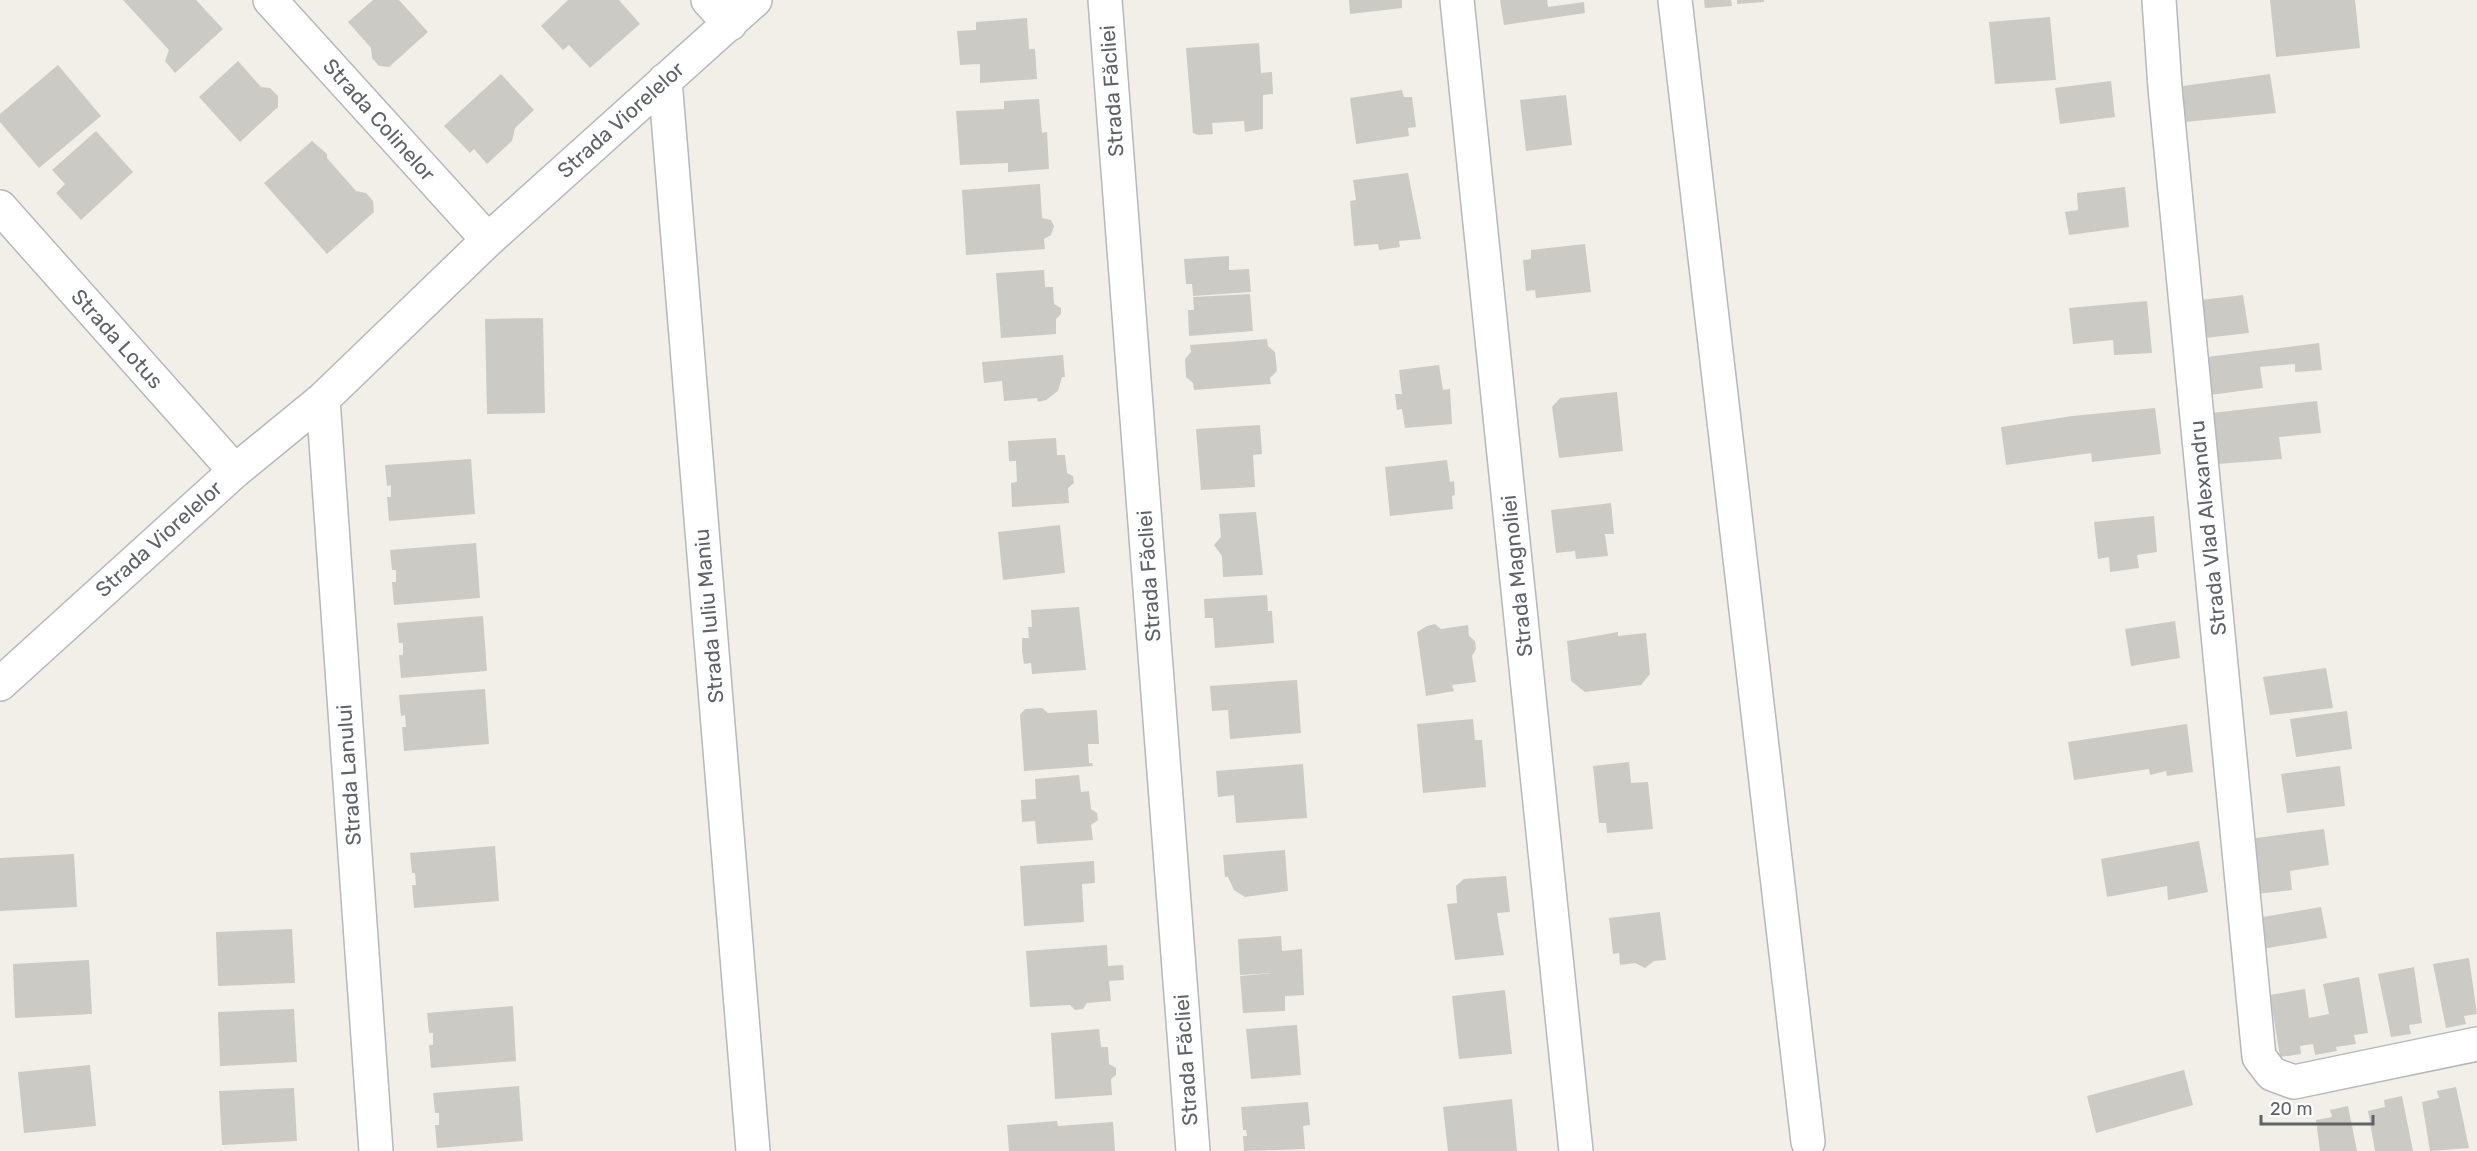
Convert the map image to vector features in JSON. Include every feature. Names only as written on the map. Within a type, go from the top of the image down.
[{"type":"street","name":"Strada Colinelor","points":[[270,0],[488,240]]},
{"type":"street","name":"Strada Viorelelor","points":[[0,684],[234,471],[323,399],[488,240],[665,80],[719,12],[755,0]]},
{"type":"street","name":"Strada Făcliei","points":[[1105,0],[1193,1151]]},
{"type":"street","name":"Strada Magnoliei","points":[[1457,0],[1576,1151]]},
{"type":"street","points":[[1675,0],[1808,1142]]},
{"type":"street","name":"Strada Vlad Alexandru","points":[[2159,0],[2165,88],[2259,1057],[2272,1074],[2294,1082],[2477,1044]]},
{"type":"street","name":"Strada Iuliu Maniu","points":[[665,80],[753,1151]]},
{"type":"street","name":"Strada Lotus","points":[[0,207],[234,471]]},
{"type":"street","name":"Strada Lanului","points":[[323,399],[376,1151]]},
{"type":"building","points":[[123,0],[196,0],[223,29],[175,73],[165,61],[169,50]]},
{"type":"building","points":[[373,0],[399,0],[428,32],[389,67],[379,66],[372,58],[371,48],[348,22]]},
{"type":"building","points":[[568,0],[619,0],[640,24],[590,68],[569,45],[563,50],[541,26]]},
{"type":"building","points":[[1349,0],[1402,0],[1402,8],[1350,14]]},
{"type":"building","points":[[1500,0],[1547,0],[1548,7],[1584,2],[1585,13],[1504,25]]},
{"type":"building","points":[[1704,0],[1731,0],[1732,6],[1705,8]]},
{"type":"building","points":[[1737,0],[1764,0],[1764,2],[1737,4]]},
{"type":"building","points":[[2270,0],[2355,0],[2360,48],[2276,57]]},
{"type":"building","points":[[2050,17],[2056,80],[1995,84],[1989,22]]},
{"type":"building","points":[[1027,18],[1029,49],[1035,49],[1037,79],[980,83],[980,64],[960,65],[957,31],[976,30],[976,22]]},
{"type":"building","points":[[1259,43],[1261,73],[1272,72],[1273,94],[1263,95],[1263,129],[1245,132],[1244,121],[1212,123],[1213,134],[1193,133],[1186,48]]},
{"type":"building","points":[[238,61],[261,87],[270,88],[278,96],[278,107],[240,142],[199,97]]},
{"type":"building","points":[[58,65],[101,116],[39,168],[0,122],[0,114]]},
{"type":"building","points":[[501,74],[534,110],[515,128],[512,141],[487,164],[474,149],[470,153],[444,126]]},
{"type":"building","points":[[2270,74],[2276,113],[2185,122],[2183,86]]},
{"type":"building","points":[[2111,81],[2115,117],[2060,124],[2055,88]]},
{"type":"building","points":[[1402,90],[1404,97],[1412,97],[1416,127],[1408,128],[1409,136],[1356,144],[1350,98]]},
{"type":"building","points":[[1566,95],[1572,145],[1526,151],[1520,100]]},
{"type":"building","points":[[1039,99],[1042,133],[1047,132],[1049,169],[1008,172],[1008,163],[960,165],[956,111],[1004,109],[1004,101]]},
{"type":"building","points":[[96,131],[133,172],[81,220],[56,193],[65,184],[52,170]]},
{"type":"building","points":[[312,141],[327,154],[327,158],[356,191],[366,193],[373,201],[374,212],[327,254],[264,183]]},
{"type":"building","points":[[1408,173],[1421,239],[1399,241],[1400,247],[1379,250],[1378,244],[1354,246],[1350,201],[1356,200],[1353,180]]},
{"type":"building","points":[[1040,184],[1042,218],[1051,220],[1054,226],[1051,235],[1044,239],[1045,249],[966,255],[962,190]]},
{"type":"building","points":[[2125,187],[2129,227],[2069,235],[2065,212],[2078,210],[2077,193]]},
{"type":"building","points":[[1585,244],[1591,292],[1536,298],[1535,290],[1526,291],[1523,260],[1531,259],[1531,250]]},
{"type":"building","points":[[1229,256],[1229,270],[1249,269],[1251,292],[1193,296],[1192,284],[1186,284],[1184,259]]},
{"type":"building","points":[[1044,270],[1045,287],[1053,287],[1054,304],[1061,308],[1061,314],[1056,319],[1056,334],[1001,338],[996,273]]},
{"type":"building","points":[[1250,294],[1253,331],[1189,336],[1188,310],[1194,310],[1193,297]]},
{"type":"building","points":[[2243,295],[2249,333],[2205,338],[2201,300]]},
{"type":"building","points":[[2147,301],[2152,353],[2114,355],[2113,340],[2073,344],[2069,308]]},
{"type":"building","points":[[543,318],[545,413],[487,414],[485,319]]},
{"type":"building","points":[[1267,339],[1268,346],[1275,352],[1277,371],[1270,378],[1271,384],[1194,390],[1193,383],[1186,377],[1185,359],[1191,352],[1190,345]]},
{"type":"building","points":[[2319,343],[2322,370],[2295,372],[2295,364],[2260,367],[2263,388],[2210,395],[2207,357]]},
{"type":"building","points":[[1063,355],[1065,377],[1062,377],[1058,391],[1046,400],[1038,402],[1037,398],[1004,401],[1002,381],[984,383],[982,362]]},
{"type":"building","points":[[1439,365],[1443,390],[1450,389],[1452,424],[1405,428],[1402,409],[1397,410],[1395,394],[1402,394],[1399,370]]},
{"type":"building","points":[[1617,392],[1623,451],[1559,458],[1552,407],[1560,398]]},
{"type":"building","points":[[2317,401],[2321,433],[2279,437],[2282,459],[2217,464],[2212,413]]},
{"type":"building","points":[[2155,408],[2161,454],[2092,462],[2091,453],[2006,465],[2001,427],[2072,416]]},
{"type":"building","points":[[1260,425],[1262,454],[1253,455],[1255,487],[1201,490],[1196,429]]},
{"type":"building","points":[[1056,438],[1057,455],[1065,455],[1067,473],[1073,476],[1074,483],[1068,488],[1069,503],[1012,507],[1011,483],[1017,482],[1016,461],[1009,461],[1008,441]]},
{"type":"building","points":[[471,459],[475,514],[389,521],[387,497],[391,497],[391,485],[387,486],[385,465]]},
{"type":"building","points":[[1447,460],[1450,482],[1454,481],[1453,509],[1390,516],[1385,467]]},
{"type":"building","points":[[1611,503],[1614,534],[1605,534],[1608,556],[1576,559],[1575,551],[1556,553],[1551,510]]},
{"type":"building","points":[[1256,512],[1263,575],[1223,577],[1222,556],[1214,545],[1221,537],[1219,514]]},
{"type":"building","points":[[2154,516],[2157,552],[2137,555],[2139,568],[2110,572],[2109,557],[2098,559],[2094,522]]},
{"type":"building","points":[[1060,525],[1065,573],[1003,580],[998,532]]},
{"type":"building","points":[[476,543],[480,598],[394,605],[392,582],[396,582],[396,570],[392,570],[390,550]]},
{"type":"building","points":[[1267,595],[1268,611],[1272,611],[1274,643],[1215,648],[1213,618],[1205,618],[1204,599]]},
{"type":"building","points":[[1079,607],[1086,670],[1032,674],[1031,663],[1024,664],[1022,651],[1022,638],[1029,638],[1028,627],[1032,627],[1031,610]]},
{"type":"building","points":[[483,616],[487,671],[401,678],[399,655],[403,655],[403,643],[399,643],[397,623]]},
{"type":"building","points":[[2175,621],[2180,658],[2131,666],[2125,629]]},
{"type":"building","points":[[1435,624],[1441,629],[1468,625],[1469,636],[1475,641],[1476,649],[1472,656],[1476,682],[1452,685],[1454,691],[1426,696],[1417,632]]},
{"type":"building","points":[[1618,632],[1618,636],[1646,633],[1650,674],[1641,685],[1585,692],[1571,681],[1567,641]]},
{"type":"building","points":[[2326,668],[2333,708],[2270,715],[2263,677]]},
{"type":"building","points":[[1297,680],[1301,733],[1230,739],[1228,710],[1212,711],[1210,686]]},
{"type":"building","points":[[485,689],[489,744],[404,751],[402,727],[406,727],[405,715],[401,716],[399,695]]},
{"type":"building","points":[[1042,708],[1048,713],[1097,710],[1099,744],[1088,744],[1089,763],[1093,766],[1024,771],[1020,715],[1025,709]]},
{"type":"building","points":[[2347,711],[2352,749],[2296,757],[2290,719]]},
{"type":"building","points":[[1473,719],[1475,740],[1482,740],[1486,787],[1423,793],[1417,724]]},
{"type":"building","points":[[2187,724],[2193,772],[2167,776],[2166,771],[2150,775],[2149,769],[2074,780],[2068,742]]},
{"type":"building","points":[[1629,762],[1631,783],[1648,782],[1653,829],[1607,833],[1606,823],[1599,823],[1593,766]]},
{"type":"building","points":[[1303,764],[1307,818],[1236,823],[1234,795],[1218,797],[1216,771]]},
{"type":"building","points":[[2340,766],[2345,806],[2287,813],[2281,774]]},
{"type":"building","points":[[1079,775],[1081,792],[1089,791],[1091,809],[1097,813],[1098,820],[1091,825],[1093,840],[1037,844],[1035,821],[1022,822],[1021,800],[1036,799],[1035,779]]},
{"type":"building","points":[[2324,829],[2329,865],[2290,871],[2292,890],[2256,894],[2249,839]]},
{"type":"building","points":[[2199,841],[2208,892],[2168,900],[2167,886],[2107,897],[2101,859]]},
{"type":"building","points":[[495,846],[499,901],[414,908],[412,885],[416,885],[410,853]]},
{"type":"building","points":[[1285,850],[1288,891],[1245,897],[1234,890],[1228,877],[1225,877],[1223,855]]},
{"type":"building","points":[[74,854],[77,907],[0,911],[0,858]]},
{"type":"building","points":[[1094,861],[1095,883],[1082,884],[1084,922],[1024,926],[1020,866]]},
{"type":"building","points":[[1506,876],[1510,912],[1497,913],[1504,955],[1455,960],[1447,904],[1457,903],[1456,886],[1464,879]]},
{"type":"building","points":[[2321,907],[2327,938],[2262,949],[2257,918]]},
{"type":"building","points":[[1660,912],[1666,960],[1654,961],[1645,968],[1635,963],[1620,965],[1619,953],[1613,954],[1609,918]]},
{"type":"building","points":[[292,929],[295,983],[218,986],[216,932]]},
{"type":"building","points":[[1281,936],[1282,951],[1302,949],[1304,995],[1285,996],[1285,1011],[1243,1013],[1240,976],[1274,973],[1240,975],[1238,939]]},
{"type":"building","points":[[1107,945],[1108,966],[1123,965],[1124,980],[1109,981],[1111,1001],[1087,1003],[1083,1009],[1075,1010],[1070,1005],[1030,1007],[1026,951]]},
{"type":"building","points":[[2469,958],[2477,1014],[2464,1016],[2466,1024],[2446,1028],[2433,964]]},
{"type":"building","points":[[89,960],[92,1014],[15,1018],[13,964]]},
{"type":"building","points":[[2414,967],[2422,1023],[2409,1025],[2411,1034],[2391,1037],[2378,974]]},
{"type":"building","points":[[2359,977],[2368,1033],[2354,1035],[2356,1044],[2336,1047],[2337,1051],[2315,1055],[2313,1044],[2300,1046],[2301,1054],[2280,1057],[2270,995],[2305,989],[2309,1018],[2329,1014],[2323,984]]},
{"type":"building","points":[[1505,990],[1512,1054],[1459,1059],[1452,996]]},
{"type":"building","points":[[513,1006],[516,1061],[431,1068],[429,1045],[433,1045],[433,1033],[429,1033],[427,1013]]},
{"type":"building","points":[[294,1009],[297,1062],[220,1066],[218,1012]]},
{"type":"building","points":[[1297,1025],[1301,1075],[1251,1079],[1246,1029]]},
{"type":"building","points":[[1099,1029],[1101,1047],[1108,1047],[1109,1064],[1116,1068],[1116,1075],[1111,1079],[1112,1095],[1055,1099],[1051,1033]]},
{"type":"building","points":[[90,1065],[96,1126],[24,1133],[18,1072]]},
{"type":"building","points":[[2184,1070],[2193,1105],[2096,1133],[2087,1096]]},
{"type":"building","points":[[519,1086],[523,1141],[437,1148],[435,1125],[439,1125],[439,1113],[435,1113],[433,1093]]},
{"type":"building","points":[[2456,1087],[2469,1148],[2430,1151],[2422,1102],[2439,1098],[2437,1091]]},
{"type":"building","points":[[294,1088],[297,1141],[222,1145],[219,1091]]},
{"type":"building","points":[[2402,1096],[2413,1151],[2375,1151],[2368,1111],[2385,1107],[2384,1100]]},
{"type":"building","points":[[1512,1099],[1517,1151],[1448,1151],[1443,1107]]},
{"type":"building","points":[[1308,1102],[1310,1125],[1303,1126],[1305,1149],[1244,1151],[1243,1136],[1247,1136],[1246,1130],[1243,1130],[1241,1107]]},
{"type":"building","points":[[2348,1106],[2357,1151],[2320,1151],[2316,1120],[2332,1117],[2330,1110]]},
{"type":"building","points":[[1057,1121],[1058,1126],[1113,1122],[1115,1151],[1009,1151],[1007,1125]]}]
